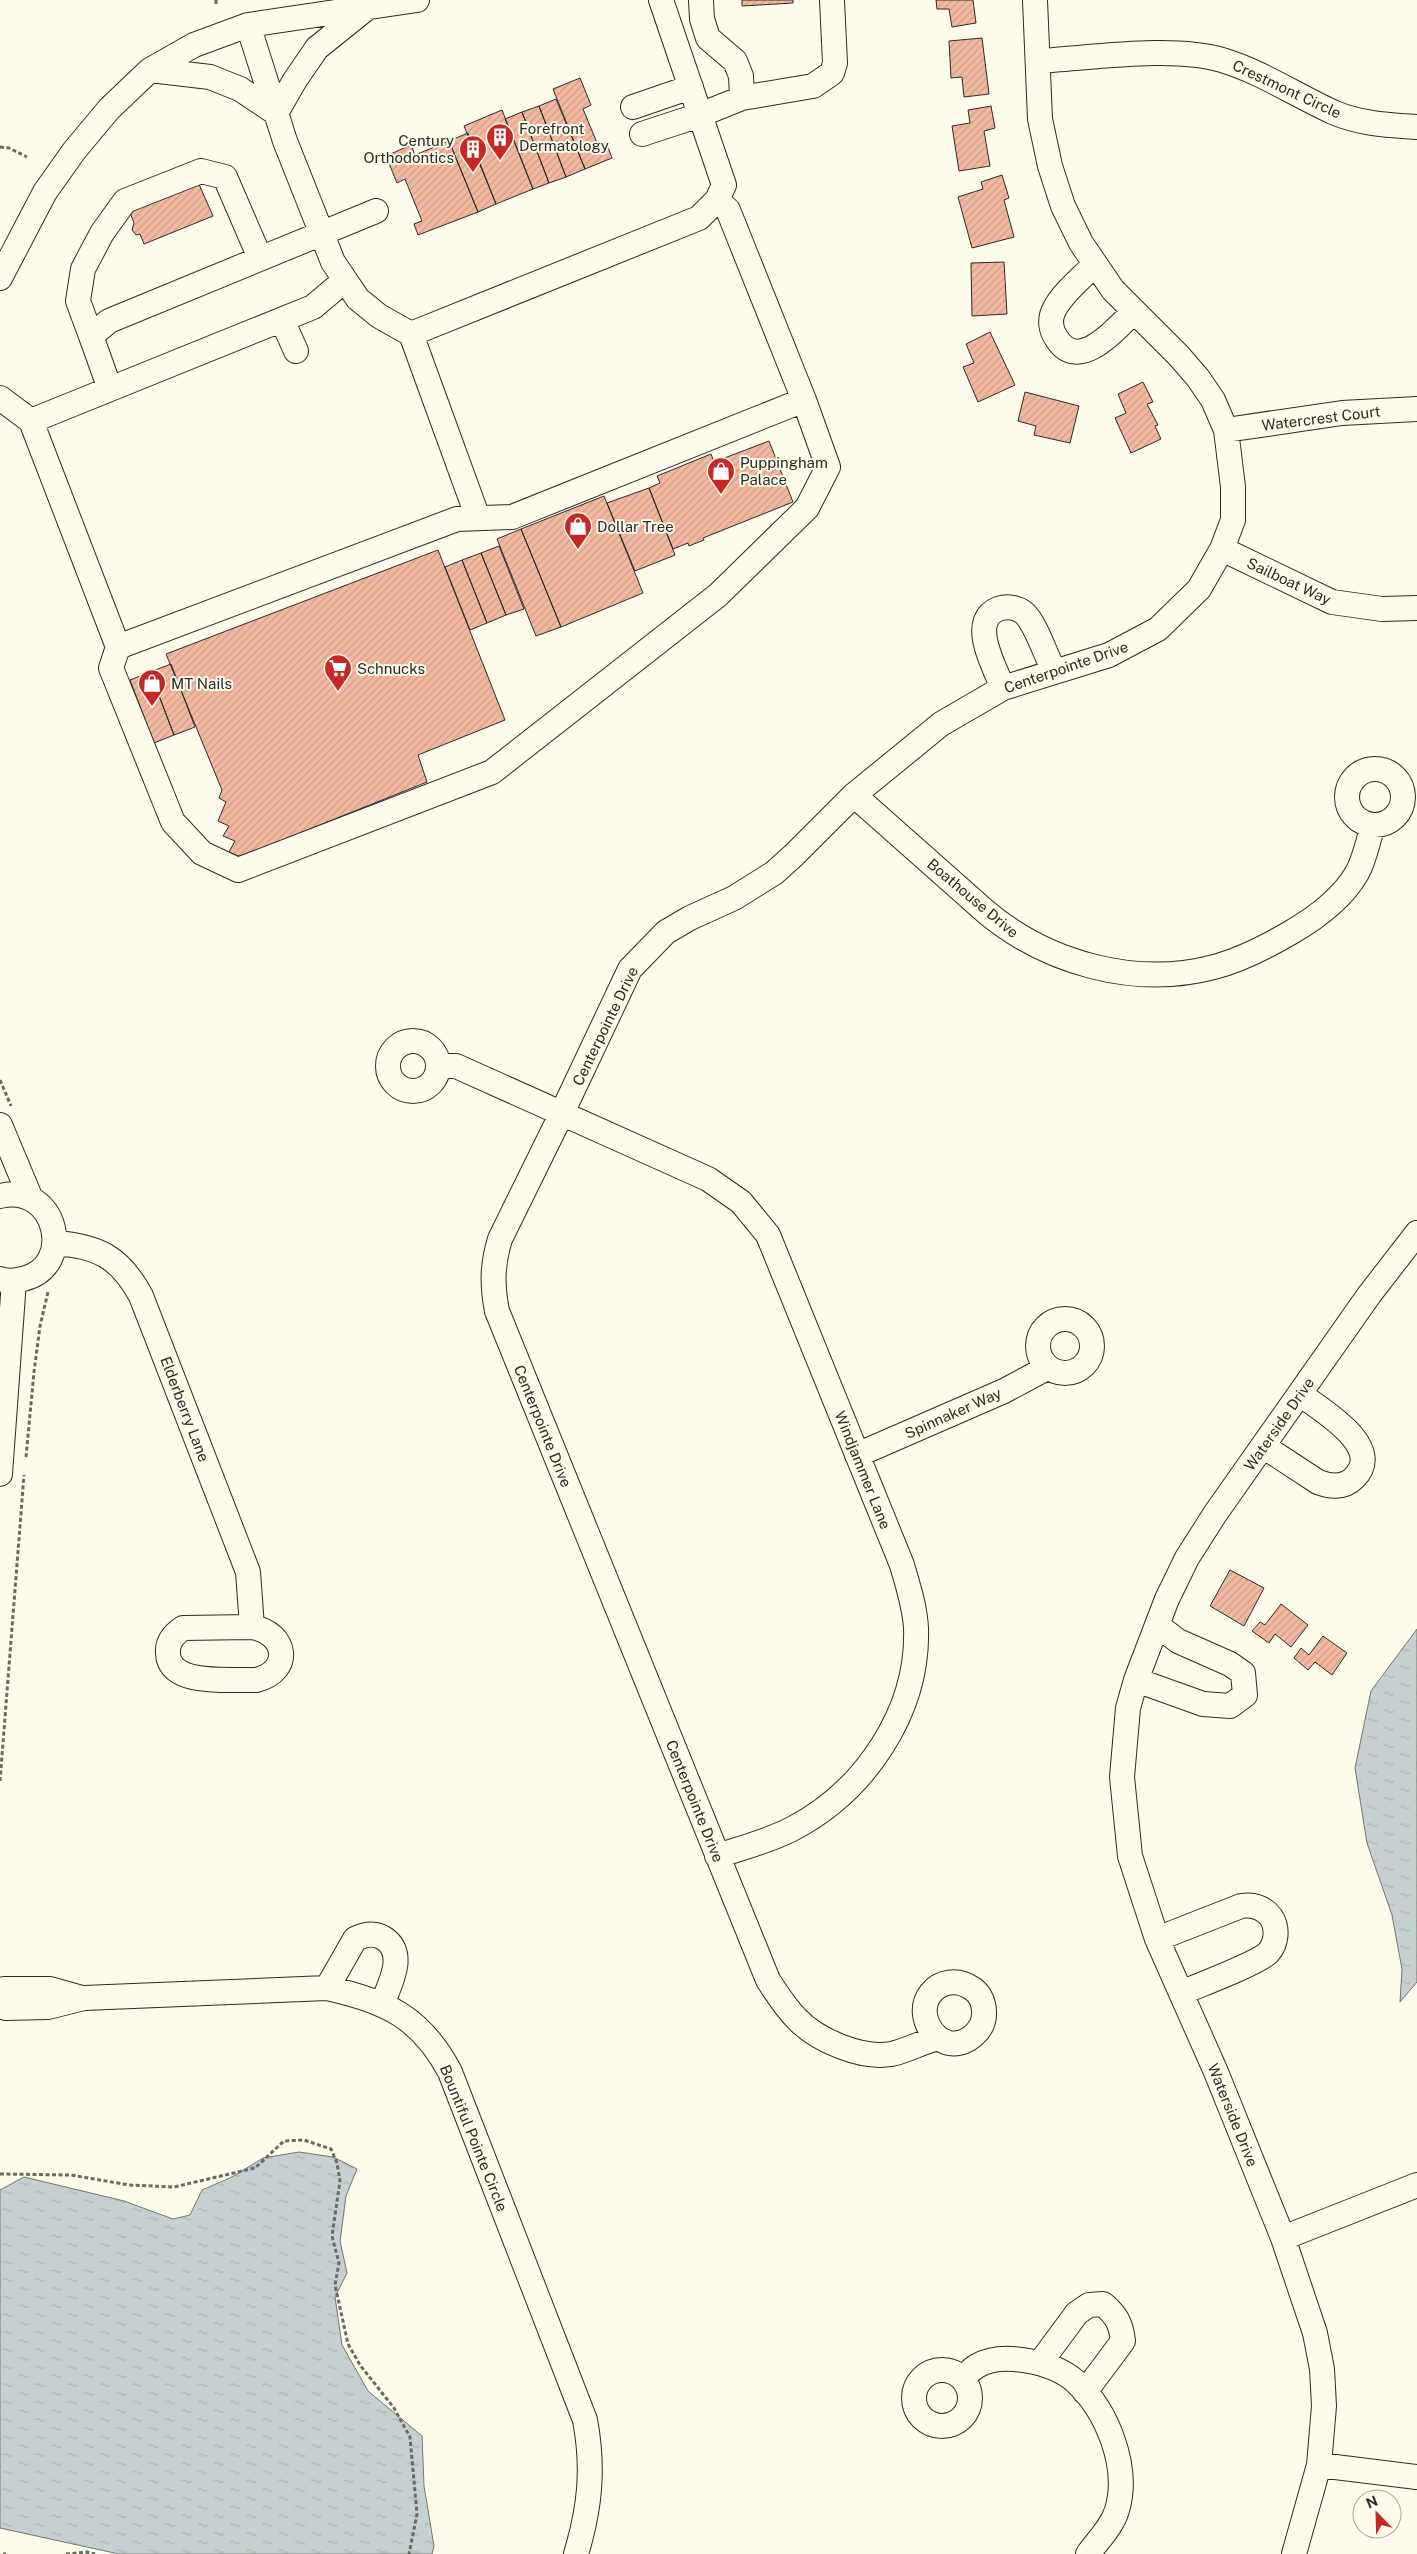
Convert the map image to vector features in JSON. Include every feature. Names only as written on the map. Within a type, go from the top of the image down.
[{"type":"street","points":[[0,278],[44,192],[74,151],[109,109],[150,70],[194,45],[248,25],[417,0]]},
{"type":"street","points":[[411,334],[699,218],[717,200],[724,186],[661,0]]},
{"type":"street","points":[[701,0],[702,19],[708,38],[735,61],[741,76],[742,98]]},
{"type":"street","points":[[642,134],[700,115],[742,98],[813,86],[832,73],[835,63],[832,0]]},
{"type":"street","name":"Centerpointe Drive","points":[[938,2038],[891,2054],[863,2053],[819,2035],[799,2021],[780,2000],[768,1980],[497,1312],[492,1285],[493,1261],[500,1239],[630,969],[644,951],[666,932],[690,918],[734,898],[774,872],[794,855],[854,794],[941,724],[1003,688],[1109,655],[1138,642],[1158,629],[1199,590],[1222,549],[1233,520],[1233,487],[1226,430],[1213,400],[1198,378],[1113,290],[1081,243],[1063,206],[1050,166],[1040,120],[1035,0]]},
{"type":"street","points":[[276,113],[295,80],[317,48],[369,6]]},
{"type":"street","points":[[248,25],[276,113],[333,262],[344,281],[358,299],[379,316],[411,334],[478,518]]},
{"type":"street","name":"Crestmont Circle","points":[[1038,61],[1171,53],[1201,54],[1247,68],[1336,113],[1361,121],[1417,127]]},
{"type":"street","points":[[150,70],[210,77],[240,89],[276,113]]},
{"type":"street","points":[[633,107],[691,87]]},
{"type":"street","points":[[110,389],[78,301],[83,269],[102,233],[125,201],[201,170],[225,177],[260,258]]},
{"type":"street","points":[[0,398],[31,420],[118,646],[111,668],[173,822],[202,853],[238,870],[492,772],[718,595],[807,508],[828,467],[804,400],[728,210],[717,200]]},
{"type":"street","points":[[91,336],[109,321],[321,232],[376,211]]},
{"type":"street","points":[[1095,264],[1054,310],[1052,329],[1057,341],[1074,351],[1093,348],[1108,338],[1134,311]]},
{"type":"street","points":[[31,420],[313,307],[344,281]]},
{"type":"street","points":[[282,320],[296,352]]},
{"type":"street","points":[[118,646],[457,519],[512,517],[804,400]]},
{"type":"street","name":"Watercrest Court","points":[[1226,430],[1342,413],[1417,409]]},
{"type":"street","name":"Sailboat Way","points":[[1222,549],[1332,602],[1382,609],[1417,608]]},
{"type":"street","points":[[1003,688],[984,640],[983,629],[986,620],[998,609],[1010,607],[1025,614],[1054,671]]},
{"type":"street","name":"Boathouse Drive","points":[[854,794],[986,912],[1006,929],[1030,944],[1056,956],[1085,964],[1120,971],[1152,974],[1178,972],[1222,964],[1247,956],[1305,924],[1334,903],[1358,872],[1373,826]]},
{"type":"street","name":"Windjammer Lane","points":[[438,1066],[456,1066],[562,1113],[708,1179],[741,1202],[768,1235],[902,1565],[912,1599],[916,1628],[914,1662],[907,1697],[885,1741],[865,1769],[842,1792],[814,1815],[792,1829],[717,1856]]},
{"type":"street","points":[[0,1125],[31,1199]]},
{"type":"street","points":[[0,1196],[9,1194],[31,1199],[43,1208],[52,1221],[55,1243],[50,1257],[41,1270],[29,1278],[7,1280],[0,1474]]},
{"type":"street","name":"Waterside Drive","points":[[1294,2554],[1319,2466],[1324,2406],[1322,2369],[1315,2333],[1283,2238],[1216,2072],[1157,1939],[1130,1856],[1122,1777],[1128,1708],[1136,1680],[1157,1625],[1187,1558],[1263,1446],[1370,1295],[1415,1240]]},
{"type":"street","name":"Elderberry Lane","points":[[55,1243],[72,1244],[110,1258],[121,1266],[141,1296],[248,1572],[252,1627]]},
{"type":"street","name":"Spinnaker Way","points":[[856,1455],[1004,1391],[1047,1368]]},
{"type":"street","points":[[1263,1446],[1318,1482],[1328,1486],[1348,1483],[1360,1470],[1363,1460],[1358,1441],[1300,1394]]},
{"type":"street","points":[[1136,1680],[1203,1704],[1230,1706],[1245,1695],[1243,1673],[1230,1664],[1178,1641],[1157,1625]]},
{"type":"street","points":[[1157,1939],[1241,1906],[1260,1907],[1273,1921],[1276,1936],[1268,1953],[1180,1993]]},
{"type":"street","points":[[327,1988],[349,1946],[355,1939],[363,1935],[380,1936],[390,1942],[396,1958],[382,2005]]},
{"type":"street","name":"Bountiful Pointe Circle","points":[[0,2005],[6,2008],[48,2007],[84,1998],[327,1988],[348,1992],[382,2005],[417,2025],[440,2055],[450,2072],[585,2420],[589,2442],[590,2495],[576,2554]]},
{"type":"street","name":"Bountiful Pointe Circle","points":[[0,1991],[4,1989],[50,1989],[84,1998]]},
{"type":"street","points":[[1283,2238],[1417,2185]]},
{"type":"street","points":[[1040,2363],[1077,2313],[1089,2305],[1103,2304],[1115,2314],[1121,2326],[1123,2341],[1084,2392]]},
{"type":"street","points":[[962,2378],[977,2366],[992,2361],[1012,2359],[1040,2363],[1074,2380],[1084,2392],[1105,2422],[1115,2445],[1121,2486],[1117,2511],[1107,2530],[1088,2554]]},
{"type":"street","points":[[1319,2466],[1417,2477]]},
{"type":"path","points":[[0,147],[10,148],[27,157]]},
{"type":"path","points":[[26,1459],[40,1326],[49,1288]]},
{"type":"path","points":[[0,1781],[25,1469]]},
{"type":"path","points":[[0,2174],[71,2175],[128,2185],[174,2188],[255,2168],[284,2141],[304,2140],[331,2149],[337,2163],[340,2181],[335,2203],[332,2236],[339,2263],[335,2284],[348,2344],[366,2372],[394,2408],[410,2437],[417,2514],[409,2554]]},
{"type":"path","points":[[66,2554],[87,2552],[95,2554]]},
{"type":"water","points":[[1417,1629],[1417,1982],[1400,2002],[1402,1969],[1392,1915],[1367,1843],[1355,1768],[1371,1691]]},
{"type":"water","points":[[299,2152],[333,2157],[357,2169],[346,2196],[340,2241],[347,2273],[335,2297],[342,2345],[368,2391],[422,2436],[424,2486],[434,2546],[432,2554],[119,2554],[0,2528],[0,2190],[24,2177],[124,2201],[173,2219],[190,2215],[202,2190],[232,2177],[263,2158]]},
{"type":"building","points":[[742,0],[793,0],[793,3],[742,6]]},
{"type":"building","points":[[936,0],[973,0],[976,23],[952,27],[949,9],[937,9]]},
{"type":"building","points":[[982,38],[989,94],[964,97],[962,77],[951,78],[949,41]]},
{"type":"building","points":[[580,78],[591,105],[583,109],[600,150],[608,147],[612,158],[585,169],[553,89]]},
{"type":"building","points":[[556,99],[585,169],[566,177],[539,106]]},
{"type":"building","points":[[539,106],[566,177],[549,183],[522,112]]},
{"type":"building","points":[[991,106],[995,128],[984,131],[990,166],[959,171],[952,126],[970,123],[968,110]]},
{"type":"building","name":"Forefront Dermatology","points":[[502,110],[533,189],[496,204],[464,126]]},
{"type":"building","points":[[522,112],[549,183],[533,189],[505,119]]},
{"type":"building","name":"Century Orthodontics","points":[[468,133],[496,204],[478,212],[449,141]]},
{"type":"building","points":[[449,141],[478,212],[418,235],[414,224],[422,221],[405,179],[397,183],[386,156],[411,145],[415,155]]},
{"type":"building","points":[[1002,175],[1009,198],[1004,200],[1014,237],[972,248],[958,197],[983,189],[981,182]]},
{"type":"building","points":[[198,182],[213,216],[144,244],[140,234],[136,235],[132,230],[134,223],[129,210]]},
{"type":"building","points":[[1004,262],[1007,314],[972,316],[971,263]]},
{"type":"building","points":[[990,332],[1015,385],[978,402],[963,367],[974,363],[966,344]]},
{"type":"building","points":[[1143,382],[1153,402],[1147,404],[1158,425],[1155,426],[1161,439],[1131,453],[1115,418],[1126,413],[1118,394]]},
{"type":"building","points":[[1025,392],[1079,406],[1070,443],[1034,435],[1036,426],[1018,421]]},
{"type":"building","name":"Puppingham Palace","points":[[769,441],[793,502],[703,538],[704,540],[689,546],[688,543],[673,549],[649,488],[660,483],[657,476],[711,454],[714,462]]},
{"type":"building","points":[[649,488],[675,555],[635,571],[607,503]]},
{"type":"building","name":"Dollar Tree","points":[[604,496],[643,593],[561,627],[521,529]]},
{"type":"building","points":[[521,529],[561,627],[536,636],[497,539]]},
{"type":"building","points":[[499,546],[524,609],[506,615],[481,553]]},
{"type":"building","name":"Schnucks","points":[[438,550],[505,720],[418,755],[427,782],[240,857],[229,852],[235,841],[223,836],[229,826],[218,821],[226,802],[219,798],[222,790],[166,654]]},
{"type":"building","points":[[481,553],[506,615],[487,623],[462,560]]},
{"type":"building","points":[[462,560],[487,623],[470,630],[445,567]]},
{"type":"building","points":[[171,664],[195,727],[174,735],[150,672]]},
{"type":"building","name":"MT Nails","points":[[150,672],[174,735],[154,743],[130,680]]},
{"type":"building","points":[[1230,1570],[1264,1588],[1244,1626],[1210,1606]]},
{"type":"building","points":[[1281,1604],[1308,1625],[1291,1647],[1275,1634],[1269,1643],[1252,1631],[1260,1622],[1265,1625]]},
{"type":"building","points":[[1323,1636],[1347,1653],[1332,1675],[1315,1662],[1308,1670],[1294,1658],[1301,1648],[1309,1655]]},
{"type":"place","name":"Forefront Dermatology","points":[[500,161]]},
{"type":"place","name":"Century Orthodontics","points":[[473,173]]},
{"type":"place","name":"Puppingham Palace","points":[[721,495]]},
{"type":"place","name":"Dollar Tree","points":[[578,550]]},
{"type":"place","name":"Schnucks","points":[[338,692]]},
{"type":"place","name":"MT Nails","points":[[152,707]]}]
